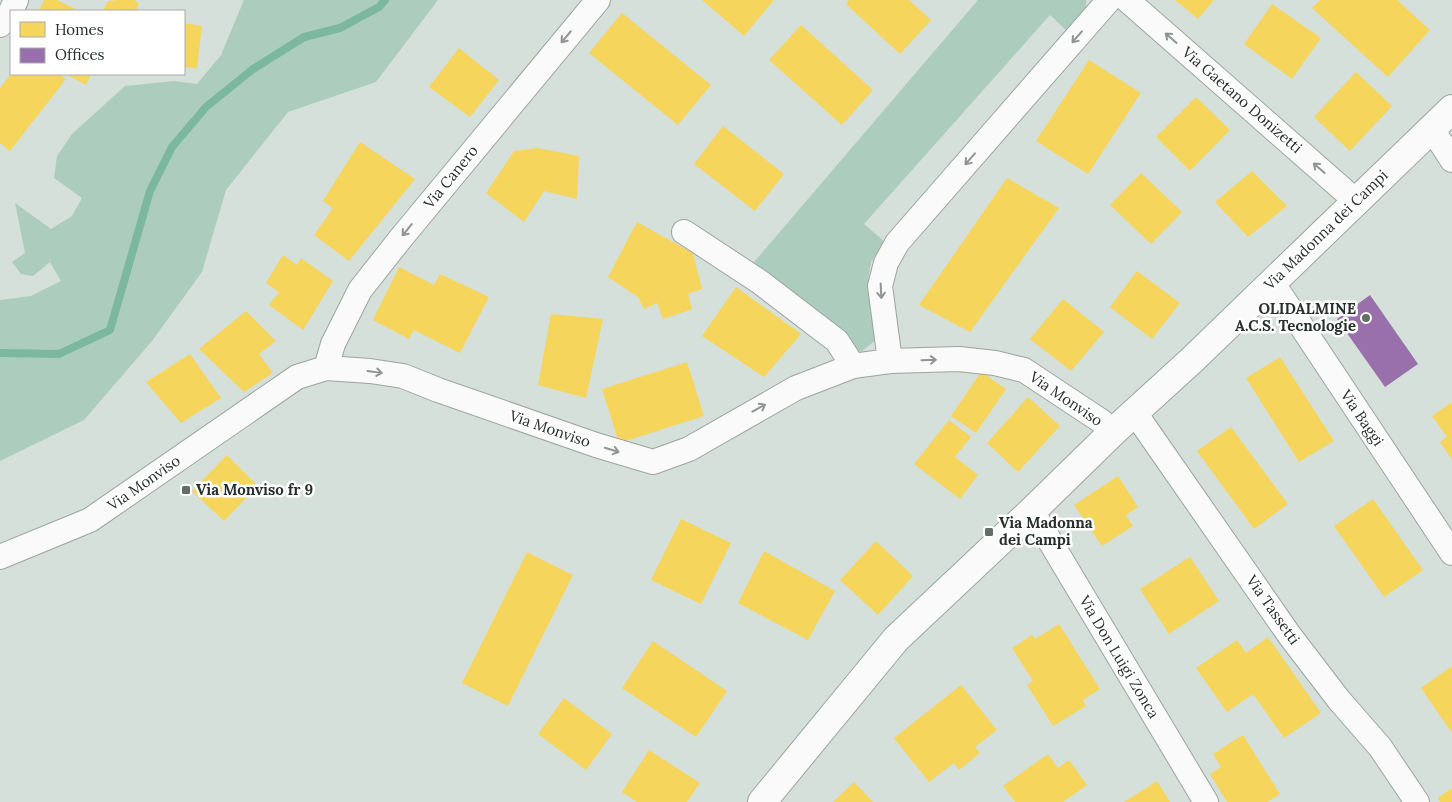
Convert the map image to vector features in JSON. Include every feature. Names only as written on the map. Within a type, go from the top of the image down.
[{"type":"street","name":"Via Canero","points":[[326,368],[333,344],[360,290],[598,0]]},
{"type":"street","points":[[890,362],[880,286],[886,263],[897,244],[1109,0]]},
{"type":"street","name":"Via Gaetano Donizetti","points":[[1127,0],[1356,201]]},
{"type":"street","points":[[0,25],[10,13]]},
{"type":"street","name":"Via Madonna dei Campi","points":[[762,802],[896,639],[1452,109]]},
{"type":"street","points":[[1432,129],[1452,160]]},
{"type":"street","points":[[684,232],[760,282],[837,342],[853,366]]},
{"type":"street","name":"Via Baggi","points":[[1272,282],[1452,553]]},
{"type":"street","name":"Via Monviso","points":[[1,563],[90,520],[297,377],[326,368],[370,371],[403,376],[596,445],[653,462],[689,449],[796,388],[853,366],[890,362],[959,359],[995,363],[1024,370],[1100,421],[1113,432]]},
{"type":"street","name":"Via Tassetti","points":[[1135,413],[1290,636],[1339,700],[1380,747],[1417,802]]},
{"type":"street","name":"Via Don Luigi Zonca","points":[[1032,511],[1206,802]]},
{"type":"green space","points":[[244,0],[438,0],[376,82],[288,112],[226,190],[202,272],[152,341],[84,420],[0,461],[0,300],[31,296],[61,281],[50,262],[33,276],[21,274],[12,262],[25,253],[15,203],[51,229],[72,216],[82,198],[54,178],[57,156],[72,134],[125,86],[174,81],[197,84],[221,55]]},
{"type":"green space","points":[[978,0],[1086,0],[1086,11],[1069,33],[1050,15],[864,224],[885,242],[871,262],[867,288],[877,339],[861,352],[849,346],[748,269]]},
{"type":"building: Homes","points":[[44,0],[57,0],[77,10],[39,10]]},
{"type":"building: Homes","points":[[134,0],[139,3],[136,10],[104,10],[108,1]]},
{"type":"building: Homes","points":[[702,0],[774,0],[744,36]]},
{"type":"building: Homes","points":[[849,0],[909,0],[931,20],[900,54],[846,4]]},
{"type":"building: Homes","points":[[1175,0],[1214,0],[1198,19]]},
{"type":"building: Homes","points":[[1320,0],[1397,0],[1430,30],[1388,77],[1312,8]]},
{"type":"building: Homes","points":[[1272,4],[1321,38],[1292,79],[1244,44]]},
{"type":"building: Homes","points":[[622,13],[711,85],[678,125],[589,53]]},
{"type":"building: Homes","points":[[185,23],[202,26],[197,68],[185,67]]},
{"type":"building: Homes","points":[[801,25],[873,90],[842,125],[769,60]]},
{"type":"building: Homes","points":[[459,48],[499,80],[470,117],[429,87]]},
{"type":"building: Homes","points":[[1089,60],[1141,93],[1088,174],[1036,141]]},
{"type":"building: Homes","points":[[1356,72],[1392,106],[1350,151],[1314,117]]},
{"type":"building: Homes","points":[[10,75],[60,75],[66,79],[10,151],[0,143],[0,88]]},
{"type":"building: Homes","points":[[68,75],[91,75],[86,85]]},
{"type":"building: Homes","points":[[1196,97],[1230,130],[1190,171],[1156,137]]},
{"type":"building: Homes","points":[[723,126],[784,174],[755,211],[694,164]]},
{"type":"building: Homes","points":[[360,142],[415,179],[349,261],[314,235],[333,208],[323,201]]},
{"type":"building: Homes","points":[[538,148],[579,156],[577,199],[544,191],[524,222],[486,193],[514,151]]},
{"type":"building: Homes","points":[[1252,171],[1287,206],[1248,237],[1215,202]]},
{"type":"building: Homes","points":[[1141,173],[1182,212],[1151,244],[1110,205]]},
{"type":"building: Homes","points":[[1007,178],[1059,208],[970,332],[919,305]]},
{"type":"building: Homes","points":[[637,222],[693,253],[702,289],[688,294],[692,309],[663,319],[657,303],[644,309],[638,297],[608,277]]},
{"type":"building: Homes","points":[[283,255],[297,265],[301,258],[333,281],[303,330],[269,305],[279,292],[266,283]]},
{"type":"building: Homes","points":[[399,267],[434,285],[440,274],[489,297],[460,353],[414,330],[409,339],[373,320]]},
{"type":"building: Homes","points":[[1137,271],[1180,303],[1152,339],[1110,307]]},
{"type":"building: Homes","points":[[736,287],[801,334],[764,377],[702,336]]},
{"type":"building: Homes","points":[[1063,299],[1104,332],[1071,371],[1030,339]]},
{"type":"building: Homes","points":[[246,311],[276,341],[259,354],[273,373],[244,392],[199,349]]},
{"type":"building: Homes","points":[[551,314],[603,319],[586,398],[538,385]]},
{"type":"building: Homes","points":[[190,354],[221,398],[181,423],[146,382]]},
{"type":"building: Homes","points":[[1280,357],[1334,441],[1299,462],[1246,378]]},
{"type":"building: Homes","points":[[687,362],[704,416],[619,443],[602,389]]},
{"type":"building: Homes","points":[[981,372],[1006,389],[976,433],[951,416]]},
{"type":"building: Homes","points":[[1028,397],[1060,426],[1018,472],[987,443]]},
{"type":"building: Homes","points":[[1452,402],[1452,460],[1440,442],[1447,437],[1432,416]]},
{"type":"building: Homes","points":[[949,420],[971,437],[955,457],[978,475],[960,499],[914,464]]},
{"type":"building: Homes","points":[[1231,427],[1288,504],[1254,529],[1197,451]]},
{"type":"building: Homes","points":[[227,455],[258,486],[224,521],[192,491]]},
{"type":"building: Homes","points":[[1118,476],[1138,507],[1126,515],[1133,526],[1102,546],[1074,505]]},
{"type":"building: Homes","points":[[1373,499],[1423,570],[1384,597],[1334,526]]},
{"type":"building: Homes","points":[[681,519],[731,543],[701,604],[651,580]]},
{"type":"building: Homes","points":[[876,541],[913,576],[878,615],[840,580]]},
{"type":"building: Homes","points":[[764,551],[835,591],[808,640],[738,603]]},
{"type":"building: Homes","points":[[527,552],[573,575],[508,706],[462,683]]},
{"type":"building: Homes","points":[[1190,557],[1219,601],[1169,634],[1140,589]]},
{"type":"building: Homes","points":[[1059,624],[1100,689],[1083,700],[1086,706],[1053,726],[1027,685],[1033,681],[1012,648],[1032,635],[1035,639]]},
{"type":"building: Homes","points":[[1268,637],[1321,713],[1284,738],[1253,694],[1227,712],[1196,668],[1237,640],[1246,653]]},
{"type":"building: Homes","points":[[653,641],[727,691],[696,737],[622,688]]},
{"type":"building: Homes","points":[[1452,666],[1452,733],[1421,688]]},
{"type":"building: Homes","points":[[961,685],[997,730],[975,747],[980,753],[959,770],[954,763],[929,782],[894,738]]},
{"type":"building: Homes","points":[[564,698],[612,734],[586,770],[538,734]]},
{"type":"building: Homes","points":[[1243,735],[1280,794],[1267,802],[1227,802],[1210,774],[1221,767],[1213,754]]},
{"type":"building: Homes","points":[[649,750],[700,783],[687,802],[637,802],[622,792]]},
{"type":"building: Homes","points":[[1048,754],[1058,768],[1069,760],[1087,785],[1063,802],[1015,802],[1003,786]]},
{"type":"building: Homes","points":[[1157,781],[1170,802],[1124,802]]},
{"type":"building: Homes","points":[[854,782],[873,802],[833,802]]},
{"type":"building: Homes","points":[[1452,788],[1452,802],[1440,802],[1438,798]]},
{"type":"building: Offices","points":[[1370,295],[1418,364],[1385,387],[1337,319]]},
{"type":"waterway","points":[[0,353],[59,354],[110,330],[150,191],[172,147],[206,107],[253,69],[304,37],[340,28],[379,7],[385,0]]},
{"type":"place","name":"OLIDALMINE A.C.S. Tecnologie","points":[[1366,318]]},
{"type":"place","name":"Via Monviso fr 9","points":[[186,490]]},
{"type":"place","name":"Via Madonna dei Campi","points":[[989,532]]}]
